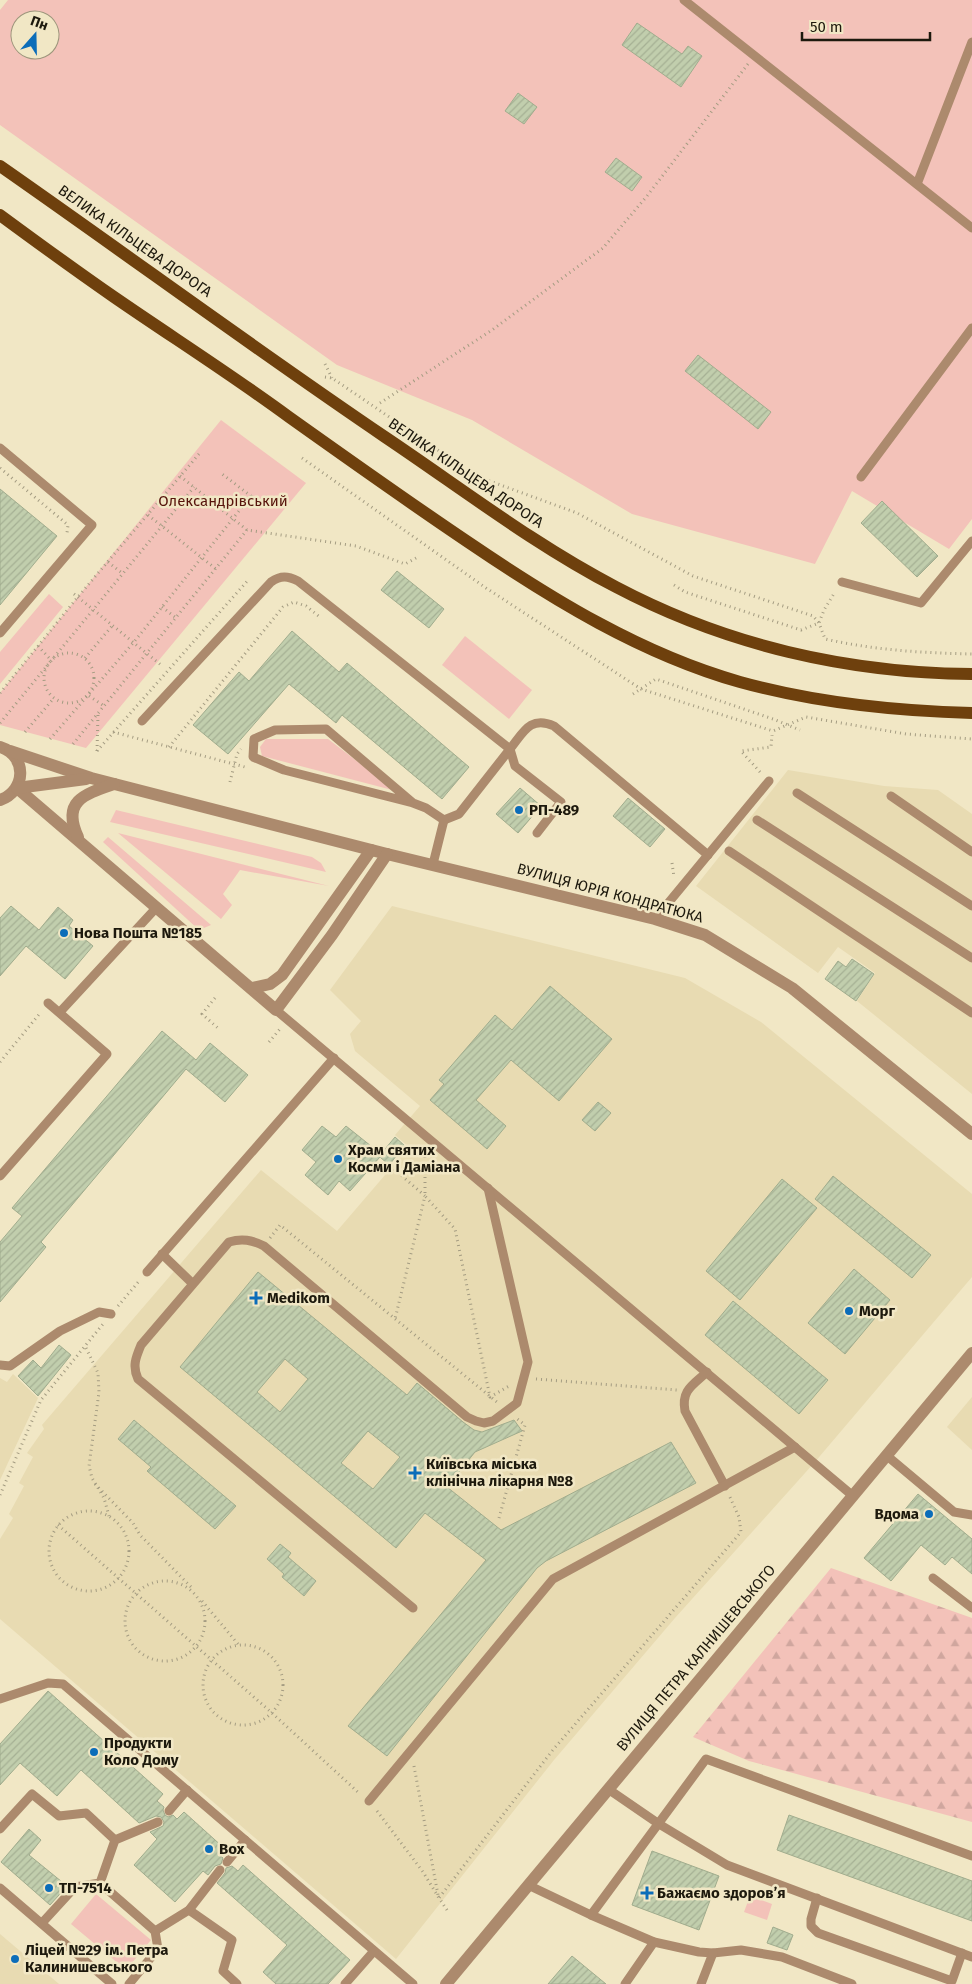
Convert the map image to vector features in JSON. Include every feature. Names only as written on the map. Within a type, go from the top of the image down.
[{"type":"main road","name":"ВЕЛИКА КІЛЬЦЕВА ДОРОГА","points":[[0,166],[292,374],[540,543],[615,587],[668,612],[730,636],[797,655],[860,666],[923,673],[972,674]]},
{"type":"main road","points":[[0,215],[112,296],[272,404],[448,529],[574,610],[626,637],[683,662],[737,681],[794,696],[928,712],[972,713]]},
{"type":"street","name":"ВУЛИЦЯ ЮРІЯ КОНДРАТЮКА","points":[[5,749],[91,778],[370,850],[655,919],[705,935],[792,988],[972,1134]]},
{"type":"street","points":[[2,800],[17,788],[20,780],[20,764],[5,749]]},
{"type":"street","name":"ВУЛИЦЯ ЮРІЯ КОНДРАТЮКА","points":[[17,788],[91,778]]},
{"type":"street","points":[[79,840],[72,825],[72,812],[78,802],[88,793],[116,784]]},
{"type":"street","points":[[17,788],[276,1010],[332,935],[387,854]]},
{"type":"street","points":[[252,988],[270,984],[282,975],[370,850]]},
{"type":"street","name":"ВУЛИЦЯ ПЕТРА КАЛНИШЕВСЬКОГО","points":[[446,1984],[972,1353]]},
{"type":"lane","points":[[684,0],[972,228]]},
{"type":"lane","points":[[917,184],[972,42]]},
{"type":"lane","points":[[861,477],[972,328]]},
{"type":"lane","points":[[0,448],[92,525],[0,634]]},
{"type":"lane","points":[[842,582],[921,602],[972,542]]},
{"type":"lane","points":[[142,721],[270,582],[278,577],[289,577],[298,581],[510,749],[515,766],[561,802],[538,833]]},
{"type":"lane","points":[[444,820],[459,814],[530,725],[537,722],[546,723],[554,726],[708,855]]},
{"type":"lane","points":[[413,803],[326,730],[275,730],[254,739],[253,757],[284,770],[413,803],[426,808],[444,820]]},
{"type":"lane","points":[[655,919],[769,781]]},
{"type":"lane","points":[[797,793],[972,906]]},
{"type":"lane","points":[[890,796],[972,852]]},
{"type":"lane","points":[[433,864],[444,820]]},
{"type":"lane","points":[[757,820],[972,958]]},
{"type":"lane","points":[[729,850],[972,1013]]},
{"type":"lane","points":[[60,1012],[157,907]]},
{"type":"lane","points":[[0,1176],[107,1054],[48,1003]]},
{"type":"lane","points":[[276,1010],[853,1496]]},
{"type":"lane","points":[[147,1272],[334,1058]]},
{"type":"lane","points":[[414,1608],[138,1379],[134,1370],[136,1356],[141,1345],[229,1242],[239,1239],[254,1241],[264,1246],[467,1417],[476,1422],[493,1421],[517,1403],[528,1362],[488,1188]]},
{"type":"lane","points":[[162,1254],[192,1283]]},
{"type":"lane","points":[[0,1365],[10,1366],[60,1330],[99,1312],[111,1314]]},
{"type":"lane","points":[[706,1372],[686,1391],[683,1400],[685,1411],[725,1486]]},
{"type":"lane","points":[[369,1801],[553,1579],[795,1447]]},
{"type":"lane","points":[[886,1456],[954,1512],[972,1515]]},
{"type":"lane","points":[[933,1578],[972,1608]]},
{"type":"lane","points":[[0,1699],[48,1683],[63,1684],[413,1984]]},
{"type":"lane","points":[[591,1915],[706,1759],[972,1856]]},
{"type":"lane","points":[[608,1788],[659,1824],[727,1865],[972,1956]]},
{"type":"lane","points":[[168,1811],[187,1790]]},
{"type":"lane","points":[[0,1829],[32,1794],[58,1816],[86,1813],[115,1840]]},
{"type":"lane","points":[[100,1883],[115,1840],[158,1822]]},
{"type":"lane","points":[[227,1862],[245,1840]]},
{"type":"lane","points":[[155,1931],[189,1910],[220,1870]]},
{"type":"lane","points":[[42,1923],[75,1887],[100,1883]]},
{"type":"lane","points":[[100,1883],[155,1931],[158,1949],[129,1984]]},
{"type":"lane","points":[[528,1885],[654,1942],[699,1952],[713,1953],[741,1950],[782,1956],[852,1984]]},
{"type":"lane","points":[[0,1888],[112,1984]]},
{"type":"lane","points":[[817,1898],[811,1926],[818,1933],[952,1981],[962,1953]]},
{"type":"lane","points":[[189,1910],[232,1940],[223,1971],[237,1984]]},
{"type":"lane","points":[[625,1984],[654,1942]]},
{"type":"lane","points":[[345,1984],[374,1950]]},
{"type":"lane","points":[[701,1984],[713,1953]]},
{"type":"path","points":[[380,403],[492,330],[603,248],[647,196],[755,56]]},
{"type":"path","points":[[325,364],[332,378]]},
{"type":"path","points":[[292,374],[332,378],[476,476],[576,513],[693,576],[813,616],[819,623],[825,639],[855,646],[914,652],[972,654]]},
{"type":"path","points":[[0,693],[77,598],[199,454]]},
{"type":"path","points":[[0,468],[68,525],[68,532],[64,539]]},
{"type":"path","points":[[50,739],[134,642],[250,496],[222,474]]},
{"type":"path","points":[[180,476],[247,530],[356,546],[405,564],[418,557]]},
{"type":"path","points":[[0,723],[194,487]]},
{"type":"path","points":[[148,515],[216,569]]},
{"type":"path","points":[[73,744],[247,530]]},
{"type":"path","points":[[108,562],[122,573]]},
{"type":"path","points":[[98,714],[97,751],[249,579]]},
{"type":"path","points":[[674,585],[686,592],[801,630],[819,623],[824,610],[842,582]]},
{"type":"path","points":[[74,594],[161,665]]},
{"type":"path","points":[[169,747],[283,607],[294,602],[306,606],[322,618]]},
{"type":"path","points":[[162,606],[175,617]]},
{"type":"path","points":[[85,658],[112,626]]},
{"type":"path","points":[[38,646],[51,660]]},
{"type":"path","points":[[66,653],[85,658],[93,670],[92,688],[89,696],[76,703],[68,704],[54,698],[49,693],[45,680],[51,660],[58,655],[66,653]]},
{"type":"path","points":[[634,694],[656,680],[773,719],[800,730]]},
{"type":"path","points":[[89,696],[104,706]]},
{"type":"path","points":[[25,732],[54,698]]},
{"type":"path","points":[[769,781],[741,751],[772,747],[772,735]]},
{"type":"path","points":[[230,782],[237,754],[242,748]]},
{"type":"path","points":[[215,998],[202,1014],[219,1029]]},
{"type":"path","points":[[0,1062],[48,1003]]},
{"type":"path","points":[[395,1319],[425,1196],[424,1134]]},
{"type":"path","points":[[394,1169],[425,1196],[455,1229],[490,1396]]},
{"type":"path","points":[[280,1225],[525,1425],[499,1518]]},
{"type":"path","points":[[0,1495],[41,1400],[147,1272]]},
{"type":"path","points":[[86,1348],[98,1373],[99,1392],[89,1466],[104,1498],[109,1516]]},
{"type":"path","points":[[490,1396],[523,1378],[686,1391]]},
{"type":"path","points":[[96,1484],[133,1523],[140,1535],[186,1582],[239,1644]]},
{"type":"path","points":[[439,1898],[552,1750],[736,1540],[741,1532],[739,1517],[725,1486]]},
{"type":"path","points":[[89,1511],[100,1512],[109,1516],[120,1525],[126,1535],[129,1546],[129,1558],[126,1569],[119,1579],[109,1587],[98,1591],[79,1590],[62,1582],[54,1572],[49,1561],[48,1548],[51,1536],[58,1525],[66,1517],[77,1512],[89,1511]]},
{"type":"path","points":[[58,1525],[369,1801],[423,1872],[447,1910]]},
{"type":"path","points":[[166,1580],[177,1582],[196,1594],[205,1614],[205,1626],[196,1646],[186,1655],[175,1660],[162,1661],[149,1658],[138,1651],[128,1635],[125,1616],[128,1604],[135,1593],[149,1584],[166,1580]]},
{"type":"path","points":[[239,1644],[263,1649],[280,1667],[283,1679],[280,1703],[272,1713],[251,1725],[226,1722],[208,1706],[203,1694],[202,1682],[205,1670],[211,1659],[228,1647],[239,1644]]},
{"type":"path","points":[[411,1750],[439,1898]]},
{"type":"shaded area","points":[[788,770],[884,786],[938,790],[972,814],[972,1094],[857,1001],[875,973],[838,947],[818,973],[696,886]]},
{"type":"shaded area","name":"Київська міська клінічна лікарня №8","points":[[392,906],[685,978],[761,1022],[972,1194],[972,1277],[814,1463],[675,1618],[554,1760],[396,1959],[0,1619],[0,1539],[13,1518],[9,1514],[24,1486],[19,1483],[33,1457],[27,1453],[44,1429],[42,1425],[261,1170],[337,1231],[409,1147],[395,1135],[420,1106],[355,1051],[350,1034],[361,1021],[330,990]]},
{"type":"shaded area","points":[[13,1374],[38,1398],[0,1480],[0,1378],[7,1382]]},
{"type":"shaded area","points":[[972,1397],[972,1450],[947,1427]]},
{"type":"shaded area","name":"Ліцей №29 ім. Петра Калинишевського","points":[[0,1934],[59,1984],[0,1984]]},
{"type":"green space","points":[[8,0],[972,0],[972,519],[949,549],[852,491],[815,564],[632,514],[472,420],[337,365],[0,125],[0,10]]},
{"type":"green space","name":"Олександрівський","points":[[221,420],[306,483],[86,748],[0,725],[0,693]]},
{"type":"green space","points":[[49,594],[63,607],[0,684],[0,652]]},
{"type":"green space","points":[[465,636],[532,690],[509,719],[442,665]]},
{"type":"green space","points":[[266,739],[328,739],[396,791],[262,756],[260,747]]},
{"type":"green space","points":[[116,810],[312,857],[321,863],[326,872],[110,822]]},
{"type":"green space","points":[[118,833],[329,886],[240,870],[223,894],[232,905],[221,919]]},
{"type":"green space","points":[[108,837],[211,925],[199,930],[103,842]]},
{"type":"green space","points":[[831,1568],[972,1618],[972,1822],[749,1761],[693,1737]]},
{"type":"green space","points":[[96,1894],[151,1940],[126,1970],[71,1924]]},
{"type":"green space","points":[[750,1896],[772,1904],[767,1920],[744,1912]]},
{"type":"building","points":[[637,23],[682,54],[688,46],[702,56],[681,87],[622,45]]},
{"type":"building","points":[[518,93],[537,107],[524,124],[505,111]]},
{"type":"building","points":[[616,158],[642,177],[632,191],[605,172]]},
{"type":"building","points":[[698,355],[771,412],[758,429],[685,371]]},
{"type":"building","points":[[0,489],[57,536],[0,605]]},
{"type":"building","points":[[882,501],[938,556],[917,577],[861,523]]},
{"type":"building","points":[[397,571],[444,609],[429,628],[381,590]]},
{"type":"building","points":[[292,631],[339,672],[347,663],[469,767],[442,799],[342,715],[336,723],[289,684],[228,754],[193,725],[239,672],[249,681]]},
{"type":"building","name":"РП-489","points":[[520,788],[541,806],[518,833],[496,814]]},
{"type":"building","points":[[628,798],[665,829],[650,847],[613,816]]},
{"type":"building","points":[[11,906],[39,930],[58,907],[73,920],[69,926],[93,946],[65,979],[26,946],[0,976],[0,918]]},
{"type":"building","points":[[852,959],[874,974],[856,1001],[825,979],[838,961],[846,967]]},
{"type":"building","points":[[550,986],[612,1039],[559,1101],[511,1060],[476,1100],[506,1126],[487,1149],[430,1100],[444,1084],[439,1080],[495,1015],[512,1030]]},
{"type":"building","points":[[162,1031],[196,1060],[210,1043],[248,1075],[225,1102],[186,1069],[41,1242],[46,1247],[0,1302],[0,1242],[22,1216],[12,1208]]},
{"type":"building","points":[[598,1102],[611,1113],[595,1131],[582,1120]]},
{"type":"building","name":"Храм святих Косми і Даміана","points":[[322,1126],[336,1137],[346,1126],[381,1154],[395,1137],[405,1146],[389,1165],[380,1157],[350,1191],[339,1181],[328,1195],[305,1175],[316,1162],[302,1150]]},
{"type":"building","points":[[833,1176],[931,1255],[912,1278],[815,1199]]},
{"type":"building","points":[[782,1179],[817,1208],[740,1300],[706,1271]]},
{"type":"building","name":"Морг","points":[[854,1269],[890,1300],[845,1354],[808,1323]]},
{"type":"building","points":[[258,1272],[407,1395],[417,1383],[463,1422],[474,1430],[482,1432],[514,1420],[522,1431],[475,1452],[447,1487],[501,1530],[671,1442],[696,1483],[546,1561],[537,1568],[387,1756],[348,1726],[486,1560],[425,1513],[396,1548],[180,1367]],"holes":[[[285,1359],[308,1379],[280,1412],[257,1392]],[[368,1431],[400,1457],[373,1489],[341,1463]]]},
{"type":"building","points":[[733,1301],[828,1380],[799,1414],[705,1335]]},
{"type":"building","points":[[59,1345],[71,1355],[38,1396],[18,1376],[33,1360],[41,1368]]},
{"type":"building","points":[[134,1420],[236,1506],[215,1529],[147,1471],[151,1467],[118,1439]]},
{"type":"building","points":[[918,1494],[972,1539],[972,1574],[952,1557],[945,1565],[921,1545],[891,1581],[864,1558]]},
{"type":"building","points":[[280,1544],[291,1553],[288,1557],[316,1581],[304,1596],[282,1577],[284,1574],[267,1559]]},
{"type":"building","points":[[48,1691],[163,1794],[157,1801],[164,1807],[165,1815],[168,1817],[173,1815],[177,1819],[184,1812],[224,1848],[218,1854],[223,1858],[221,1864],[215,1866],[208,1875],[203,1871],[175,1902],[134,1865],[157,1839],[150,1832],[163,1826],[164,1822],[161,1817],[156,1816],[139,1823],[81,1770],[57,1796],[20,1763],[0,1785],[0,1744]]},
{"type":"building","points":[[789,1815],[972,1881],[972,1921],[777,1850]]},
{"type":"building","points":[[29,1829],[41,1840],[29,1855],[67,1886],[50,1905],[1,1862]]},
{"type":"building","points":[[652,1851],[719,1876],[699,1930],[632,1905]]},
{"type":"building","points":[[243,1865],[350,1960],[328,1984],[276,1984],[263,1972],[287,1945],[217,1883],[225,1873],[226,1868],[232,1866],[238,1871]]},
{"type":"building","points":[[773,1927],[793,1935],[787,1950],[767,1943]]},
{"type":"building","points":[[572,1956],[606,1984],[548,1984]]},
{"type":"place","name":"РП-489","points":[[519,810]]},
{"type":"place","name":"Нова Пошта №185","points":[[64,933]]},
{"type":"place","name":"Храм святих Косми і Даміана","points":[[338,1159]]},
{"type":"place","name":"Medikom","points":[[256,1298]]},
{"type":"place","name":"Морг","points":[[849,1311]]},
{"type":"place","name":"Київська міська клінічна лікарня №8","points":[[415,1473]]},
{"type":"place","name":"Вдома","points":[[929,1514]]},
{"type":"place","name":"Продукти Коло Дому","points":[[94,1752]]},
{"type":"place","name":"Box","points":[[209,1849]]},
{"type":"place","name":"ТП-7514","points":[[49,1888]]},
{"type":"place","name":"Бажаємо здоровʼя","points":[[647,1893]]},
{"type":"place","name":"Ліцей №29 ім. Петра Калинишевського","points":[[15,1959]]}]
